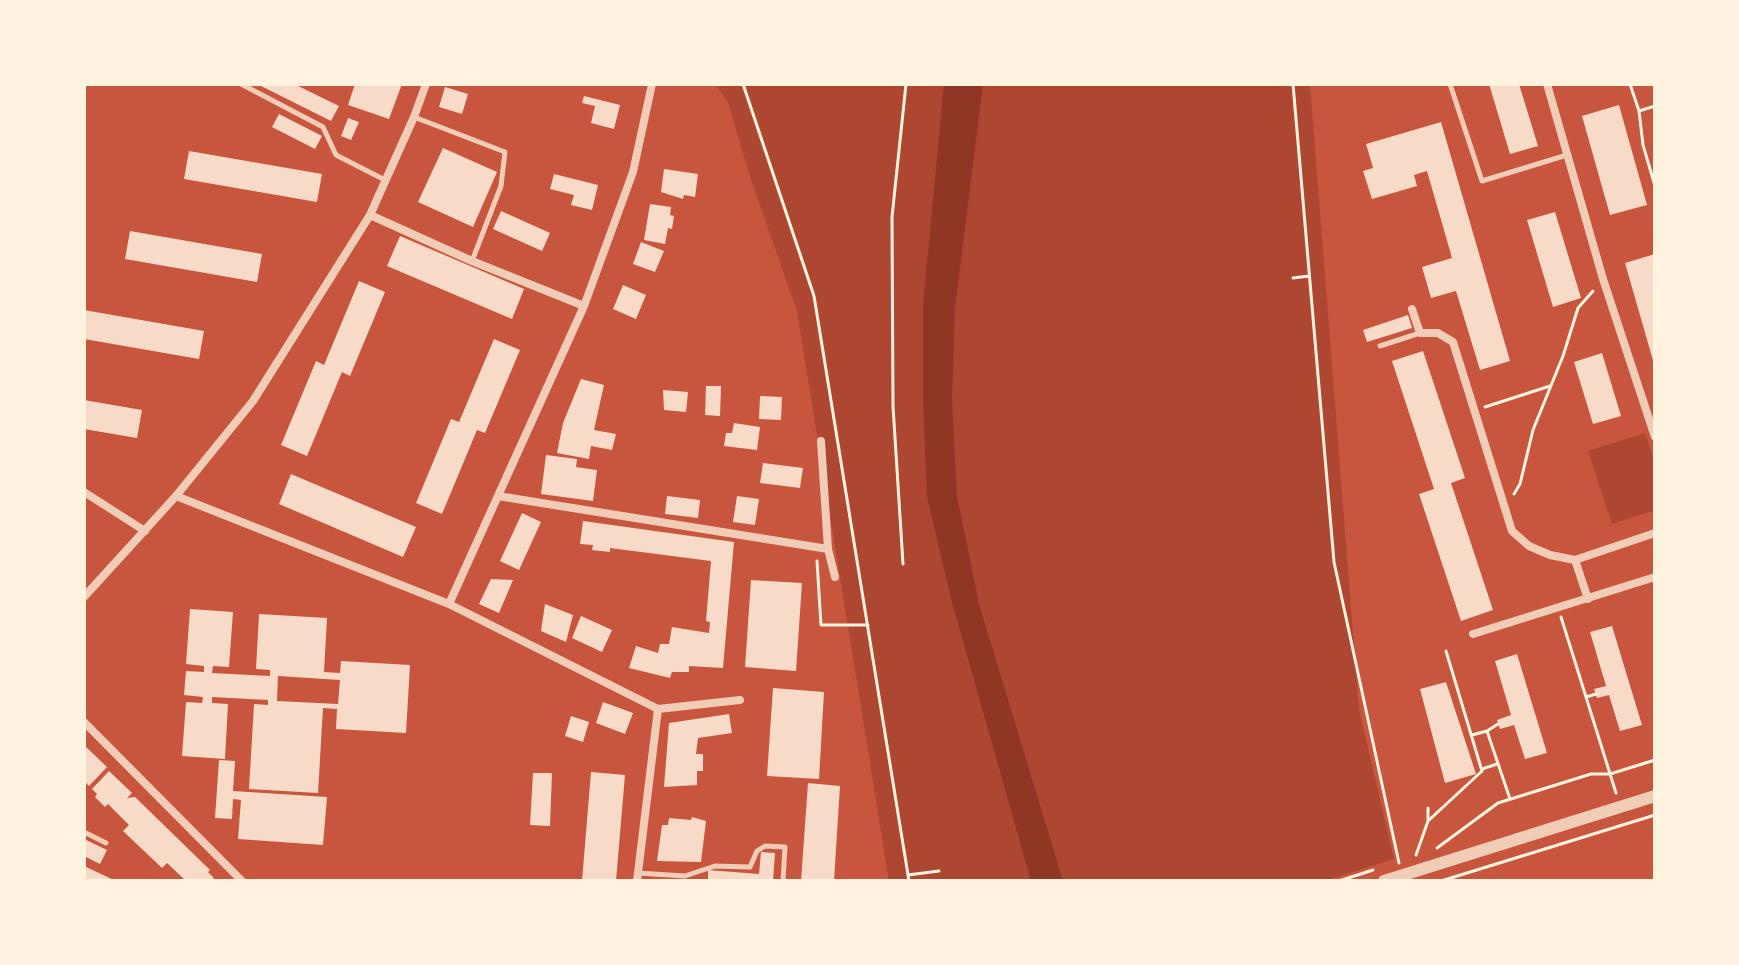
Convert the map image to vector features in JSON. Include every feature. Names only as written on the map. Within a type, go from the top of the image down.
[{"type":"street","points":[[84,597],[176,496],[253,401],[370,215],[426,84]]},
{"type":"street","points":[[449,604],[584,306],[633,172],[652,84]]},
{"type":"street","points":[[1547,84],[1603,279],[1655,437]]},
{"type":"street","points":[[370,215],[472,261],[584,306]]},
{"type":"street","points":[[1412,309],[1420,333],[1438,333],[1453,342],[1512,531],[1529,546],[1550,555],[1575,560],[1655,533]]},
{"type":"street","points":[[821,441],[828,549],[835,577]]},
{"type":"street","points":[[84,492],[145,531]]},
{"type":"street","points":[[176,496],[449,604],[658,709],[740,700]]},
{"type":"street","points":[[498,496],[828,549]]},
{"type":"street","points":[[1575,560],[1588,599]]},
{"type":"street","points":[[1473,634],[1655,577]]},
{"type":"street","points":[[637,877],[658,709]]},
{"type":"street","points":[[84,722],[242,881]]},
{"type":"street","points":[[1384,881],[1655,796]]},
{"type":"lane","points":[[241,84],[323,127],[336,155],[385,181]]},
{"type":"lane","points":[[1450,84],[1482,181],[1568,155]]},
{"type":"lane","points":[[414,117],[505,152],[501,186],[472,261]]},
{"type":"lane","points":[[1380,346],[1420,333]]},
{"type":"lane","points":[[84,832],[106,843]]},
{"type":"lane","points":[[637,877],[685,876],[715,866],[750,867],[757,851],[765,846],[785,847],[783,881]]},
{"type":"path","points":[[743,84],[814,296],[909,878],[939,871]]},
{"type":"path","points":[[903,564],[893,406],[892,217],[906,84]]},
{"type":"path","points":[[1293,84],[1334,562],[1399,859]]},
{"type":"path","points":[[1630,84],[1655,186]]},
{"type":"path","points":[[1639,111],[1655,106]]},
{"type":"path","points":[[1293,278],[1309,276]]},
{"type":"path","points":[[1501,499],[1512,496],[1520,484],[1533,430],[1563,356],[1578,308],[1603,279]]},
{"type":"path","points":[[1474,410],[1550,386]]},
{"type":"path","points":[[816,549],[821,625],[868,625]]},
{"type":"path","points":[[1559,609],[1617,794]]},
{"type":"path","points":[[1446,651],[1482,769]]},
{"type":"path","points":[[1586,697],[1596,694]]},
{"type":"path","points":[[1472,735],[1498,724]]},
{"type":"path","points":[[1487,731],[1510,799]]},
{"type":"path","points":[[1410,859],[1437,848],[1498,803],[1591,774],[1610,774],[1655,760]]},
{"type":"path","points":[[1428,821],[1482,769],[1497,764]]},
{"type":"path","points":[[1416,855],[1428,821],[1428,808]]},
{"type":"path","points":[[1441,881],[1655,815]]},
{"type":"path","points":[[1339,881],[1384,867]]},
{"type":"shaded area","points":[[715,84],[1310,84],[1359,710],[1394,859],[1324,881],[889,881],[797,311],[751,180],[728,102]]},
{"type":"shaded area","points":[[944,84],[983,84],[955,308],[952,402],[957,496],[979,604],[1063,881],[1031,881],[953,606],[927,497],[923,305]]},
{"type":"shaded area","points":[[1645,433],[1655,463],[1655,510],[1612,524],[1588,451]]},
{"type":"building","points":[[257,84],[294,84],[339,106],[331,121]]},
{"type":"building","points":[[355,84],[402,84],[389,119],[348,105]]},
{"type":"building","points":[[1489,84],[1519,84],[1538,146],[1510,154]]},
{"type":"building","points":[[445,87],[468,94],[462,114],[439,107]]},
{"type":"building","points":[[584,96],[620,105],[614,129],[591,123],[595,106],[582,103]]},
{"type":"building","points":[[1619,105],[1647,205],[1610,215],[1582,116]]},
{"type":"building","points":[[279,114],[322,136],[315,149],[272,127]]},
{"type":"building","points":[[348,118],[359,122],[351,140],[341,136]]},
{"type":"building","points":[[1441,122],[1510,361],[1480,370],[1456,291],[1431,298],[1422,267],[1452,258],[1427,171],[1414,175],[1417,186],[1372,199],[1363,171],[1373,168],[1366,144]]},
{"type":"building","points":[[443,148],[497,172],[473,227],[418,202]]},
{"type":"building","points":[[189,151],[322,174],[317,202],[184,179]]},
{"type":"building","points":[[664,169],[698,174],[695,197],[684,195],[683,199],[661,192]]},
{"type":"building","points":[[554,174],[598,185],[592,210],[571,205],[574,195],[550,189]]},
{"type":"building","points":[[650,204],[671,207],[670,215],[674,216],[672,229],[668,228],[665,244],[644,240]]},
{"type":"building","points":[[501,211],[550,233],[542,251],[493,229]]},
{"type":"building","points":[[1555,212],[1581,298],[1553,307],[1527,220]]},
{"type":"building","points":[[130,231],[262,254],[257,282],[125,259]]},
{"type":"building","points":[[400,236],[524,289],[512,319],[387,266]]},
{"type":"building","points":[[641,242],[664,251],[655,272],[633,264]]},
{"type":"building","points":[[1655,254],[1655,364],[1654,364],[1625,263]]},
{"type":"building","points":[[359,281],[385,292],[350,376],[342,372],[307,456],[281,445],[316,361],[324,365]]},
{"type":"building","points":[[623,285],[646,295],[636,319],[613,309]]},
{"type":"building","points":[[84,310],[204,331],[199,359],[84,339]]},
{"type":"building","points":[[1408,315],[1412,328],[1367,342],[1363,330]]},
{"type":"building","points":[[494,339],[520,350],[485,433],[477,430],[442,514],[416,503],[451,419],[459,422]]},
{"type":"building","points":[[1423,351],[1465,478],[1451,483],[1493,610],[1461,621],[1419,494],[1434,489],[1392,361]]},
{"type":"building","points":[[1602,353],[1621,416],[1593,424],[1574,362]]},
{"type":"building","points":[[581,379],[604,385],[594,430],[616,434],[612,450],[591,446],[589,459],[557,453],[563,423]]},
{"type":"building","points":[[706,386],[721,386],[720,416],[705,415]]},
{"type":"building","points":[[663,390],[688,392],[686,412],[664,410]]},
{"type":"building","points":[[760,396],[782,397],[781,420],[759,419]]},
{"type":"building","points":[[84,400],[142,410],[137,438],[84,429]]},
{"type":"building","points":[[734,423],[760,427],[757,450],[724,446],[726,433],[732,433]]},
{"type":"building","points":[[546,455],[577,459],[576,467],[597,470],[593,501],[541,494]]},
{"type":"building","points":[[763,463],[803,468],[800,488],[760,483]]},
{"type":"building","points":[[291,474],[416,527],[403,557],[279,504]]},
{"type":"building","points":[[667,496],[700,500],[698,518],[665,514]]},
{"type":"building","points":[[737,496],[759,499],[755,525],[733,522]]},
{"type":"building","points":[[522,513],[541,522],[519,570],[500,561]]},
{"type":"building","points":[[583,521],[734,542],[723,668],[689,666],[689,672],[672,672],[670,678],[629,668],[636,646],[658,653],[660,644],[669,644],[672,627],[709,633],[710,622],[706,621],[711,561],[610,548],[610,552],[592,550],[593,545],[580,544]]},
{"type":"building","points":[[491,579],[513,580],[499,613],[479,604]]},
{"type":"building","points":[[751,580],[802,583],[796,671],[745,667]]},
{"type":"building","points":[[545,604],[573,615],[566,642],[541,631]]},
{"type":"building","points":[[190,609],[233,612],[229,667],[213,666],[212,673],[270,676],[270,670],[256,669],[259,614],[327,618],[324,672],[340,673],[341,661],[410,665],[406,733],[336,729],[337,709],[323,708],[318,793],[249,789],[254,704],[268,705],[268,700],[212,697],[212,703],[228,704],[225,759],[182,756],[186,702],[202,703],[203,697],[184,695],[186,671],[204,672],[204,666],[186,664]],"holes":[[[278,676],[340,680],[338,704],[277,701]]]},
{"type":"building","points":[[581,616],[612,630],[602,652],[572,638]]},
{"type":"building","points":[[1612,626],[1642,725],[1620,731],[1609,695],[1597,698],[1594,689],[1606,686],[1590,632]]},
{"type":"building","points":[[1517,654],[1547,753],[1525,759],[1514,725],[1500,729],[1497,720],[1511,715],[1495,661]]},
{"type":"building","points":[[1446,682],[1476,774],[1445,783],[1420,689]]},
{"type":"building","points":[[773,688],[824,692],[819,779],[767,776]]},
{"type":"building","points":[[603,702],[633,713],[625,734],[596,723]]},
{"type":"building","points":[[729,714],[732,733],[698,738],[696,754],[703,754],[703,771],[697,771],[697,785],[664,787],[669,723]]},
{"type":"building","points":[[571,716],[589,722],[583,742],[565,736]]},
{"type":"building","points":[[84,745],[107,767],[89,786],[84,781]]},
{"type":"building","points":[[219,760],[235,761],[233,791],[327,797],[323,845],[238,839],[241,800],[233,799],[232,819],[215,818]]},
{"type":"building","points":[[109,771],[132,793],[127,798],[135,797],[210,870],[208,872],[214,878],[211,881],[186,881],[167,863],[162,868],[123,831],[129,825],[108,804],[105,807],[92,789]]},
{"type":"building","points":[[591,772],[625,775],[616,881],[582,881]]},
{"type":"building","points":[[533,773],[552,773],[550,826],[530,825]]},
{"type":"building","points":[[808,783],[840,786],[834,881],[801,881]]},
{"type":"building","points":[[692,817],[706,821],[701,862],[657,861],[662,825],[668,825],[669,818],[691,820]]},
{"type":"building","points":[[84,839],[107,850],[100,864],[84,856]]},
{"type":"building","points":[[761,852],[775,853],[773,881],[708,881],[708,870],[759,874]]},
{"type":"building","points":[[84,866],[116,881],[84,881]]}]
